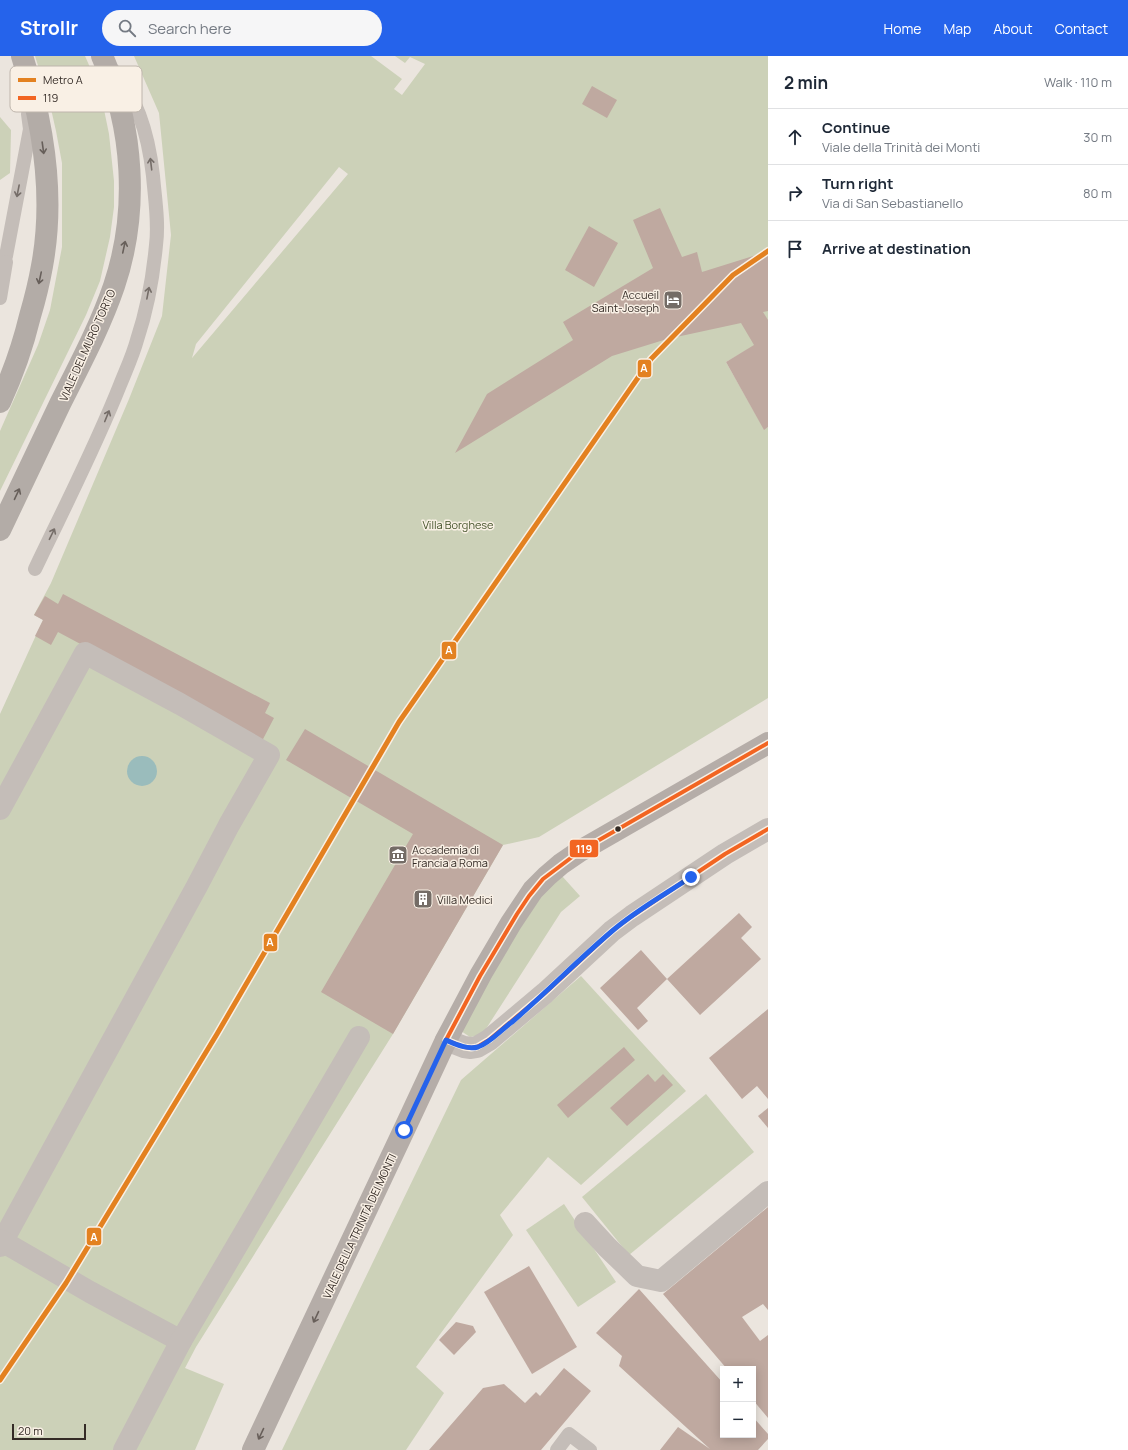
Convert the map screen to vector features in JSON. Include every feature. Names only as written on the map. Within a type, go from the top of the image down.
[{"type":"main road","points":[[20,56],[24,66]]},
{"type":"main road","points":[[0,402],[25,335],[43,265],[46,235],[47,185],[43,150],[36,112]]},
{"type":"main road","name":"VIALE DEL MURO TORTO","points":[[0,530],[98,324],[114,286],[125,240],[130,178],[129,161],[121,112]]},
{"type":"street","points":[[0,809],[85,653],[180,704],[269,755],[228,825],[197,886],[1,1243],[181,1341]]},
{"type":"street","name":"VIALE DELLA TRINITÀ DEI MONTI","points":[[253,1450],[446,1040],[481,974],[511,923],[533,890],[561,864],[580,851],[768,743]]},
{"type":"street","points":[[446,1040],[471,1048],[477,1047],[489,1040],[546,993],[612,931],[632,916],[726,854],[768,829]]},
{"type":"street","points":[[124,1450],[181,1341],[359,1037]]},
{"type":"street","points":[[585,1223],[636,1276],[661,1281],[768,1192]]},
{"type":"lane","points":[[20,56],[21,66]]},
{"type":"lane","points":[[102,57],[109,66]]},
{"type":"lane","points":[[0,298],[6,256],[30,129],[28,112]]},
{"type":"lane","points":[[35,569],[104,425],[137,341],[146,306],[157,244],[156,217],[151,162],[143,125],[138,112]]},
{"type":"lane","points":[[0,271],[6,256]]},
{"type":"lane","points":[[557,1450],[569,1434],[590,1450]]},
{"type":"green space","points":[[35,56],[85,56],[89,66],[38,66]]},
{"type":"green space","name":"Villa Borghese","points":[[134,56],[371,56],[402,79],[394,89],[402,95],[425,64],[410,57],[405,63],[395,56],[768,56],[768,338],[726,362],[764,429],[768,427],[768,698],[539,837],[503,845],[393,1034],[196,1347],[185,1368],[224,1384],[195,1450],[0,1450],[0,714],[43,620],[34,615],[51,583],[129,399],[162,316],[171,235],[159,113],[142,74],[142,66],[138,66]],"holes":[[[339,167],[348,174],[192,358],[196,344]]]},
{"type":"green space","points":[[52,112],[104,112],[109,134],[114,181],[114,207],[110,237],[100,281],[86,315],[0,491],[0,431],[38,345],[50,310],[62,247],[62,163]]},
{"type":"green space","points":[[0,117],[11,130],[10,173],[0,180]]},
{"type":"green space","points":[[562,876],[580,896],[561,912],[482,1035],[470,1037],[458,1029],[536,900]]},
{"type":"green space","points":[[581,976],[686,1091],[581,1185],[548,1157],[500,1215],[513,1235],[416,1367],[444,1393],[406,1450],[282,1450],[461,1080]]},
{"type":"green space","points":[[706,1094],[754,1152],[629,1255],[582,1197]]},
{"type":"green space","points":[[564,1204],[616,1282],[578,1307],[526,1230]]},
{"type":"water","points":[[142,756],[153,760],[157,771],[153,782],[142,786],[131,782],[127,771],[131,760]]},
{"type":"building","points":[[592,86],[617,100],[607,118],[582,104]]},
{"type":"building","points":[[660,208],[682,257],[697,252],[702,272],[766,252],[768,257],[768,311],[763,312],[768,320],[768,427],[764,430],[726,362],[754,345],[741,323],[667,339],[612,356],[455,453],[487,394],[573,340],[563,322],[653,268],[633,220]]},
{"type":"building","points":[[589,226],[618,243],[594,287],[565,270]]},
{"type":"building","points":[[63,594],[270,703],[265,713],[274,718],[262,741],[58,632],[51,645],[35,636],[43,620],[34,615],[45,596],[58,604]]},
{"type":"building","name":"Villa Medici","points":[[305,729],[503,845],[393,1034],[321,992],[413,834],[286,760]]},
{"type":"building","points":[[739,913],[752,927],[741,938],[761,959],[700,1015],[667,979]]},
{"type":"building","points":[[641,950],[667,979],[637,1008],[648,1021],[638,1030],[600,988]]},
{"type":"building","points":[[768,1009],[768,1099],[757,1086],[742,1099],[709,1058]]},
{"type":"building","points":[[624,1047],[635,1060],[568,1118],[557,1105]]},
{"type":"building","points":[[648,1074],[655,1082],[663,1074],[673,1085],[627,1126],[610,1108]]},
{"type":"building","points":[[768,1108],[768,1128],[758,1116]]},
{"type":"building","points":[[768,1207],[768,1310],[763,1304],[742,1317],[760,1341],[768,1335],[768,1418],[756,1404],[756,1366],[724,1366],[663,1294]]},
{"type":"building","points":[[529,1266],[577,1347],[532,1374],[484,1292]]},
{"type":"building","points":[[639,1289],[720,1380],[720,1438],[756,1438],[756,1420],[768,1434],[768,1439],[758,1450],[660,1450],[678,1427],[710,1449],[619,1366],[622,1356],[596,1333]]},
{"type":"building","points":[[456,1322],[473,1326],[476,1332],[454,1355],[439,1340]]},
{"type":"building","points":[[564,1368],[591,1391],[541,1450],[429,1450],[483,1388],[504,1384],[525,1403],[536,1392],[540,1396]]},
{"type":"metro line","name":"A","points":[[0,1380],[66,1283],[217,1034],[399,722],[651,359],[733,275],[768,251]]},
{"type":"transit line","name":"119","points":[[768,743],[580,851],[543,879],[517,914],[480,976],[446,1040],[471,1048],[477,1047],[489,1040],[545,993],[612,931],[725,854],[768,829]]},
{"type":"place","name":"Accueil Saint-Joseph","points":[[673,300]]},
{"type":"place","name":"Accademia di Francia a Roma","points":[[398,855]]},
{"type":"place","name":"Villa Medici","points":[[423,899]]},
{"type":"route","points":[[404,1130],[446,1040],[471,1048],[483,1044],[546,993],[612,931],[691,877]]}]
